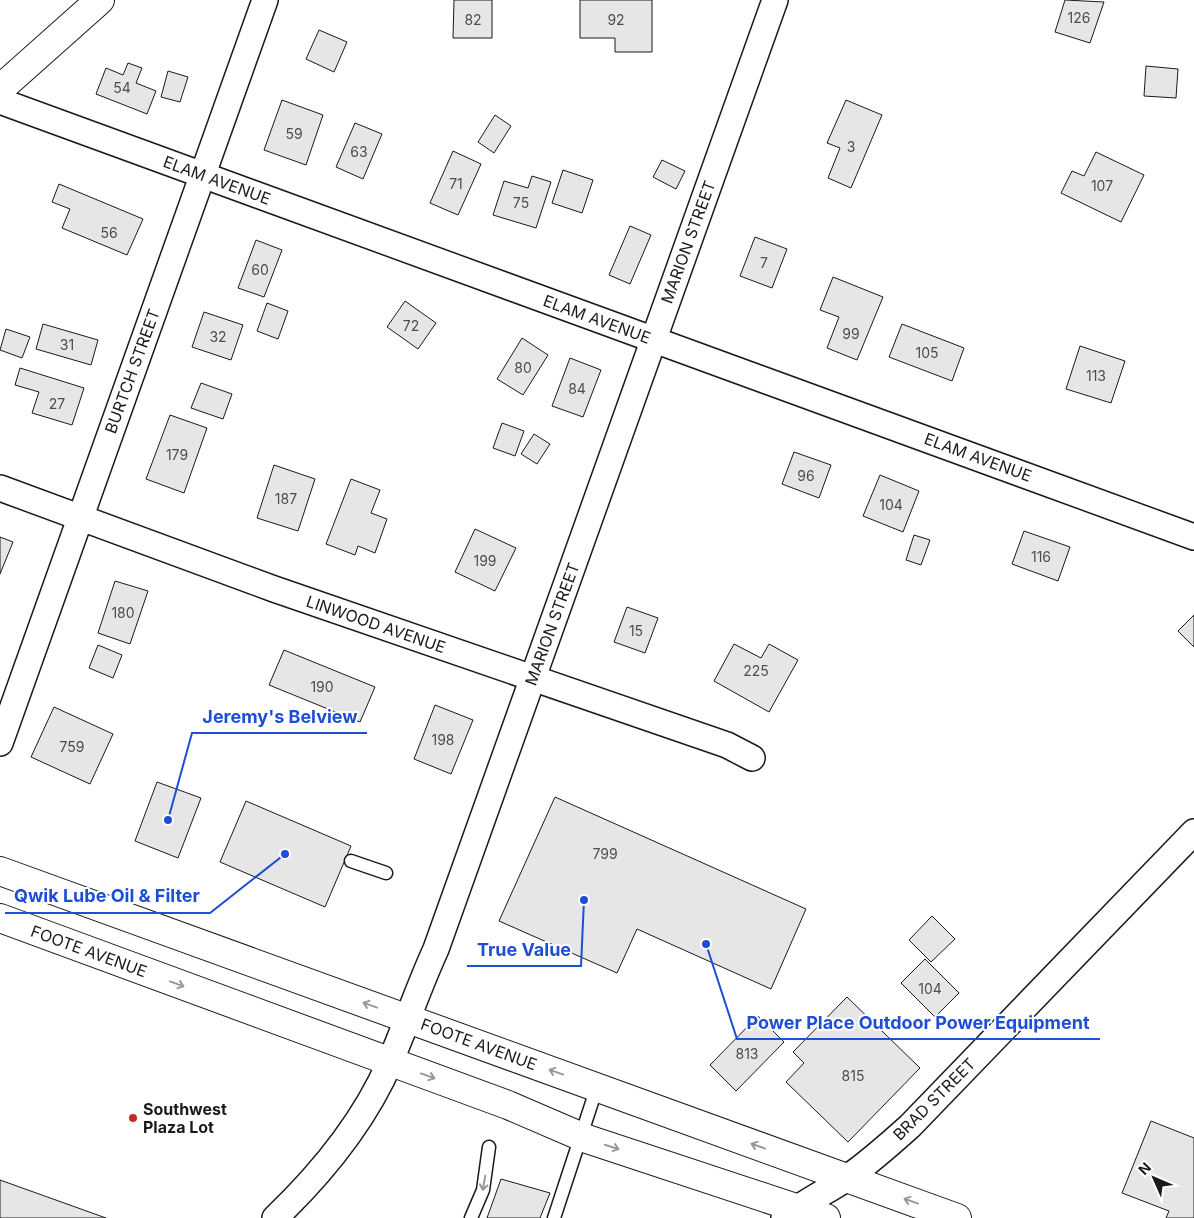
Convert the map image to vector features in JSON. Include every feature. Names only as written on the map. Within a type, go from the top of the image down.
[{"type":"main road","points":[[0,89],[100,0]]},
{"type":"main road","name":"FOOTE AVENUE","points":[[0,871],[957,1218]]},
{"type":"main road","name":"FOOTE AVENUE","points":[[0,918],[508,1104],[581,1136],[791,1213],[826,1218]]},
{"type":"street","name":"BURTCH STREET","points":[[0,744],[265,0]]},
{"type":"street","name":"MARION STREET","points":[[275,1218],[332,1156],[353,1128],[390,1062],[436,949],[775,0]]},
{"type":"street","name":"ELAM AVENUE","points":[[0,101],[1194,537]]},
{"type":"street","name":"LINWOOD AVENUE","points":[[0,488],[274,589],[727,745],[752,758]]},
{"type":"street","name":"BRAD STREET","points":[[791,1213],[847,1178],[910,1126],[1194,832]]},
{"type":"lane","points":[[351,861],[386,873]]},
{"type":"lane","points":[[554,1218],[597,1087]]},
{"type":"lane","points":[[471,1218],[483,1190],[489,1147]]},
{"type":"building","points":[[454,0],[492,0],[492,38],[453,38]]},
{"type":"building","points":[[580,0],[652,0],[652,52],[615,52],[615,38],[580,38]]},
{"type":"building","points":[[1065,0],[1104,2],[1090,43],[1055,32]]},
{"type":"building","points":[[319,30],[347,42],[334,72],[306,59]]},
{"type":"building","points":[[128,63],[142,68],[136,83],[156,91],[147,114],[96,94],[106,68],[123,75]]},
{"type":"building","points":[[1146,66],[1178,69],[1176,98],[1144,96]]},
{"type":"building","points":[[168,71],[188,77],[180,102],[161,97]]},
{"type":"building","points":[[282,100],[323,115],[306,165],[264,150]]},
{"type":"building","points":[[846,100],[882,115],[851,188],[828,178],[840,148],[827,143]]},
{"type":"building","points":[[495,115],[511,126],[494,153],[478,142]]},
{"type":"building","points":[[355,123],[382,134],[363,179],[336,167]]},
{"type":"building","points":[[453,151],[481,164],[458,215],[430,203]]},
{"type":"building","points":[[1096,152],[1144,175],[1121,222],[1061,193],[1072,171],[1084,176]]},
{"type":"building","points":[[662,160],[685,171],[676,189],[653,177]]},
{"type":"building","points":[[563,170],[593,180],[582,213],[552,203]]},
{"type":"building","points":[[532,176],[551,182],[536,228],[493,215],[504,181],[528,188]]},
{"type":"building","points":[[59,184],[143,219],[127,255],[62,228],[70,209],[52,202]]},
{"type":"building","points":[[630,226],[651,235],[630,284],[609,275]]},
{"type":"building","points":[[755,237],[787,249],[772,288],[740,276]]},
{"type":"building","points":[[256,240],[282,250],[264,297],[238,288]]},
{"type":"building","points":[[833,277],[883,297],[857,360],[827,348],[839,317],[820,310]]},
{"type":"building","points":[[405,301],[436,323],[418,349],[387,327]]},
{"type":"building","points":[[267,303],[288,311],[278,339],[257,331]]},
{"type":"building","points":[[204,312],[243,325],[231,360],[192,347]]},
{"type":"building","points":[[43,324],[98,340],[91,365],[36,349]]},
{"type":"building","points":[[902,324],[964,348],[952,381],[889,357]]},
{"type":"building","points":[[6,329],[30,337],[22,358],[0,350]]},
{"type":"building","points":[[522,338],[548,355],[523,395],[497,379]]},
{"type":"building","points":[[1080,346],[1125,361],[1111,403],[1066,389]]},
{"type":"building","points":[[570,358],[601,370],[583,417],[552,406]]},
{"type":"building","points":[[20,368],[84,388],[72,425],[32,413],[39,392],[15,385]]},
{"type":"building","points":[[201,383],[232,394],[223,419],[191,408]]},
{"type":"building","points":[[170,415],[207,428],[184,493],[146,479]]},
{"type":"building","points":[[502,423],[524,431],[515,456],[493,448]]},
{"type":"building","points":[[534,434],[550,444],[537,464],[521,454]]},
{"type":"building","points":[[794,452],[831,465],[819,498],[782,484]]},
{"type":"building","points":[[274,465],[315,479],[298,531],[257,518]]},
{"type":"building","points":[[880,475],[919,491],[903,532],[863,516]]},
{"type":"building","points":[[351,479],[380,490],[371,513],[387,519],[375,553],[358,546],[355,555],[326,544]]},
{"type":"building","points":[[475,529],[516,548],[495,591],[455,572]]},
{"type":"building","points":[[1024,531],[1070,547],[1058,581],[1012,564]]},
{"type":"building","points":[[914,535],[930,540],[921,565],[906,560]]},
{"type":"building","points":[[0,537],[13,542],[0,574]]},
{"type":"building","points":[[115,581],[148,591],[130,644],[98,633]]},
{"type":"building","points":[[627,607],[658,618],[645,653],[614,642]]},
{"type":"building","points":[[1194,615],[1194,647],[1178,631]]},
{"type":"building","points":[[734,644],[761,658],[769,644],[798,660],[769,712],[714,681]]},
{"type":"building","points":[[98,645],[122,655],[113,678],[89,668]]},
{"type":"building","points":[[284,650],[375,687],[360,722],[269,685]]},
{"type":"building","points":[[435,705],[473,720],[451,774],[414,759]]},
{"type":"building","points":[[54,707],[113,734],[90,784],[31,757]]},
{"type":"building","points":[[157,782],[201,798],[178,858],[135,841]]},
{"type":"building","points":[[555,797],[806,909],[771,989],[637,929],[617,973],[499,921]]},
{"type":"building","points":[[246,801],[351,846],[325,907],[220,862]]},
{"type":"building","points":[[932,916],[955,939],[931,962],[909,940]]},
{"type":"building","points":[[925,959],[959,993],[935,1017],[901,983]]},
{"type":"building","points":[[847,997],[920,1068],[848,1142],[786,1082],[804,1063],[793,1052]]},
{"type":"building","points":[[758,1016],[784,1042],[736,1091],[710,1065]]},
{"type":"building","points":[[1151,1121],[1194,1138],[1194,1218],[1166,1218],[1169,1211],[1122,1193]]},
{"type":"building","points":[[501,1179],[550,1193],[540,1218],[487,1218]]},
{"type":"building","points":[[0,1180],[106,1218],[0,1218]]},
{"type":"place","name":"Jeremy's Belview","points":[[168,820]]},
{"type":"place","name":"Qwik Lube Oil & Filter","points":[[285,854]]},
{"type":"place","name":"True Value","points":[[584,900]]},
{"type":"place","name":"Power Place Outdoor Power Equipment","points":[[706,944]]},
{"type":"place","name":"Southwest Plaza Lot","points":[[133,1118]]}]
